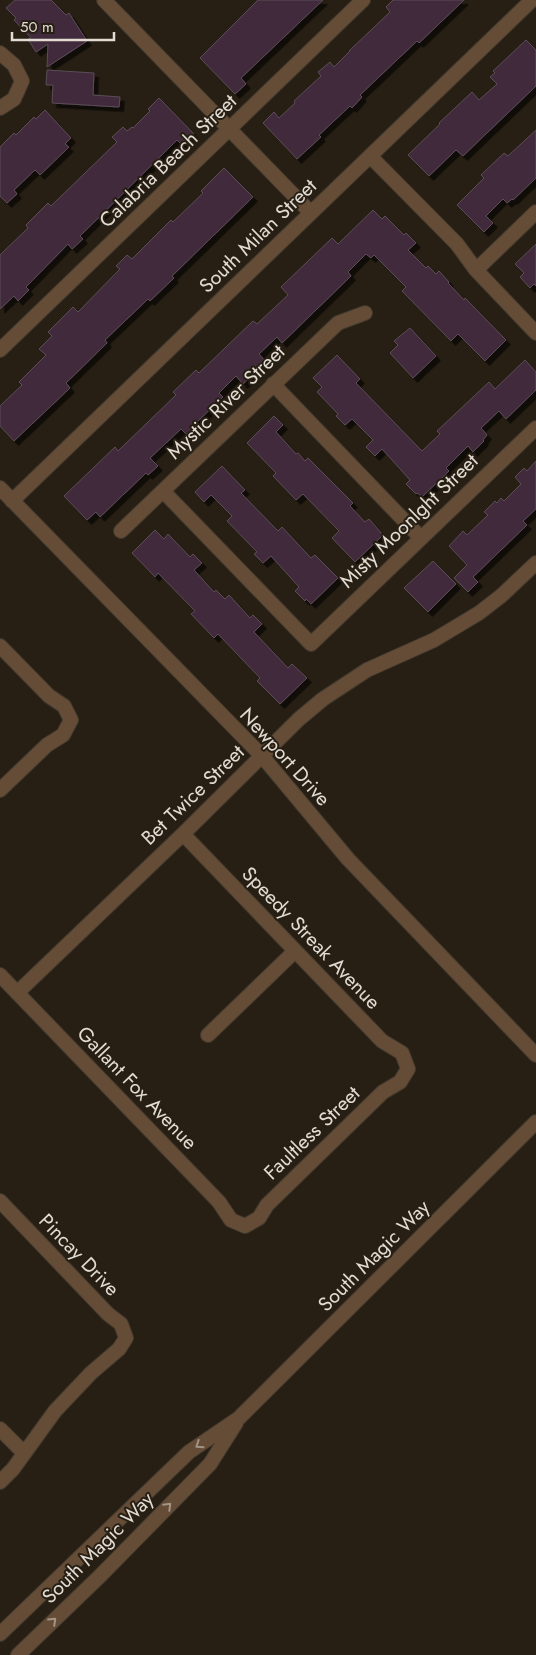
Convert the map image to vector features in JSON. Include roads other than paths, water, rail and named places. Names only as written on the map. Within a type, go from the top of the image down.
[{"type":"street","points":[[104,0],[311,213]]},
{"type":"street","name":"Calabria Beach Street","points":[[0,350],[363,0]]},
{"type":"street","name":"South Milan Street","points":[[12,501],[532,0]]},
{"type":"street","points":[[0,53],[14,65],[22,81],[14,100],[0,108]]},
{"type":"street","points":[[370,156],[456,244],[476,270],[536,333]]},
{"type":"street","points":[[476,270],[536,212]]},
{"type":"street","name":"Mystic River Street","points":[[121,531],[338,322],[365,313]]},
{"type":"street","points":[[273,384],[421,538]]},
{"type":"street","name":"Misty Moonlght Street","points":[[162,491],[311,644],[536,428]]},
{"type":"street","name":"Newport Drive","points":[[0,488],[262,756],[348,860],[536,1055]]},
{"type":"street","name":"Bet Twice Street","points":[[17,993],[183,834],[299,719],[338,688],[366,670],[434,640],[479,613],[536,563]]},
{"type":"street","points":[[0,646],[49,696],[64,706],[71,720],[63,735],[47,745],[0,790]]},
{"type":"street","name":"Speedy Streak Avenue","points":[[183,834],[382,1041],[402,1053],[408,1069]]},
{"type":"street","points":[[208,1035],[295,951]]},
{"type":"street","name":"Gallant Fox Avenue","points":[[0,975],[219,1202],[231,1220],[245,1226]]},
{"type":"street","name":"Faultless Street","points":[[245,1226],[259,1218],[266,1205],[384,1092],[400,1082],[408,1069]]},
{"type":"street","name":"South Magic Way","points":[[0,1634],[189,1452],[240,1418],[536,1122]]},
{"type":"street","name":"Pincay Drive","points":[[0,1202],[108,1314],[121,1324],[126,1338],[120,1349],[91,1373],[61,1404],[41,1428],[24,1454]]},
{"type":"street","name":"South Magic Way","points":[[18,1655],[100,1576],[210,1464],[240,1418]]},
{"type":"street","points":[[0,1428],[24,1454],[0,1482]]}]
